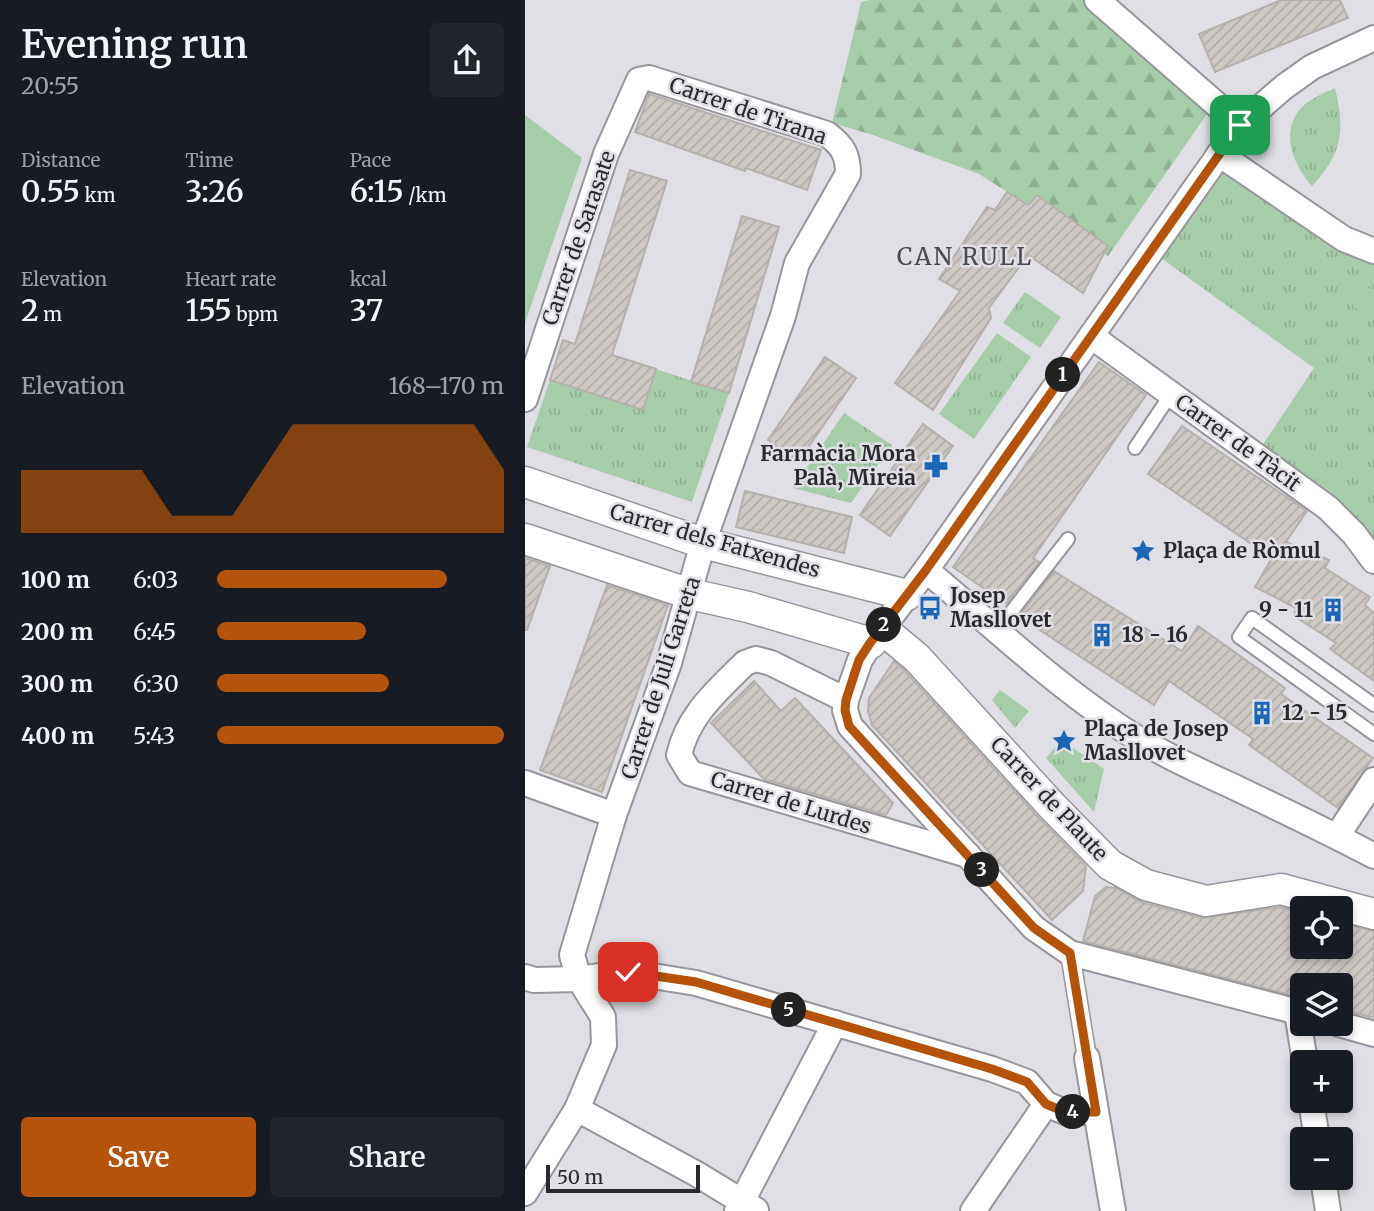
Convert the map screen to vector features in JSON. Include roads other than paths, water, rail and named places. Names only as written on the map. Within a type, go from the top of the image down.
[{"type":"street","points":[[1097,0],[1240,125]]},
{"type":"street","points":[[1290,1010],[1070,953],[1034,928],[849,726],[846,705],[859,660],[926,570],[1240,125],[1312,67],[1374,38]]},
{"type":"street","name":"Carrer de Tirana","points":[[639,80],[649,78],[827,134],[840,144],[848,158]]},
{"type":"street","name":"Carrer de Sarasate","points":[[525,399],[606,155],[639,80]]},
{"type":"street","points":[[1219,155],[1344,239],[1374,251]]},
{"type":"street","name":"Carrer de Juli Garreta","points":[[577,1109],[604,1045],[603,1017],[579,979],[572,955],[614,815],[643,739],[690,594],[703,542],[783,316],[797,263],[848,174],[848,158]]},
{"type":"street","name":"Carrer de Tàcit","points":[[1091,336],[1328,508],[1354,534],[1374,561]]},
{"type":"street","name":"Carrer dels Fatxendes","points":[[525,482],[703,542],[907,595]]},
{"type":"street","points":[[525,539],[690,594],[876,636]]},
{"type":"street","points":[[926,570],[998,629],[1020,652],[1109,720],[1179,761],[1374,856]]},
{"type":"street","name":"Carrer de Plaute","points":[[876,636],[917,658],[1052,806],[1109,864],[1146,885],[1206,901],[1281,889],[1374,914]]},
{"type":"street","name":"Carrer de Lurdes","points":[[846,705],[771,663],[756,659],[745,663],[693,719],[685,733],[679,755],[690,773],[969,856]]},
{"type":"street","points":[[1336,836],[1374,780]]},
{"type":"street","points":[[525,783],[614,815]]},
{"type":"street","points":[[1070,953],[1113,1211]]},
{"type":"street","points":[[525,977],[534,980],[579,979],[628,972],[696,982],[992,1069],[1027,1082],[1046,1104],[1065,1112],[1096,1112]]},
{"type":"street","points":[[525,1193],[577,1109],[746,1208],[835,1023]]},
{"type":"street","points":[[1353,1028],[1374,1034]]},
{"type":"street","points":[[973,1211],[1046,1104]]},
{"type":"street","points":[[1325,1190],[1328,1211]]},
{"type":"lane","points":[[1135,448],[1171,394]]},
{"type":"lane","points":[[998,629],[1067,539]]},
{"type":"lane","points":[[1374,705],[1252,618],[1239,637],[1374,734]]},
{"type":"place","name":"Farmàcia Mora Palà, Mireia","points":[[936,466]]},
{"type":"place","name":"Plaça de Ròmul","points":[[1143,551]]},
{"type":"place","name":"Josep Masllovet","points":[[930,608]]},
{"type":"place","name":"9 - 11","points":[[1333,610]]},
{"type":"place","name":"18 - 16","points":[[1102,635]]},
{"type":"place","name":"12 - 15","points":[[1262,713]]},
{"type":"place","name":"Plaça de Josep Masllovet","points":[[1064,741]]},
{"type":"district","name":"CAN RULL","points":[[965,257]]}]
